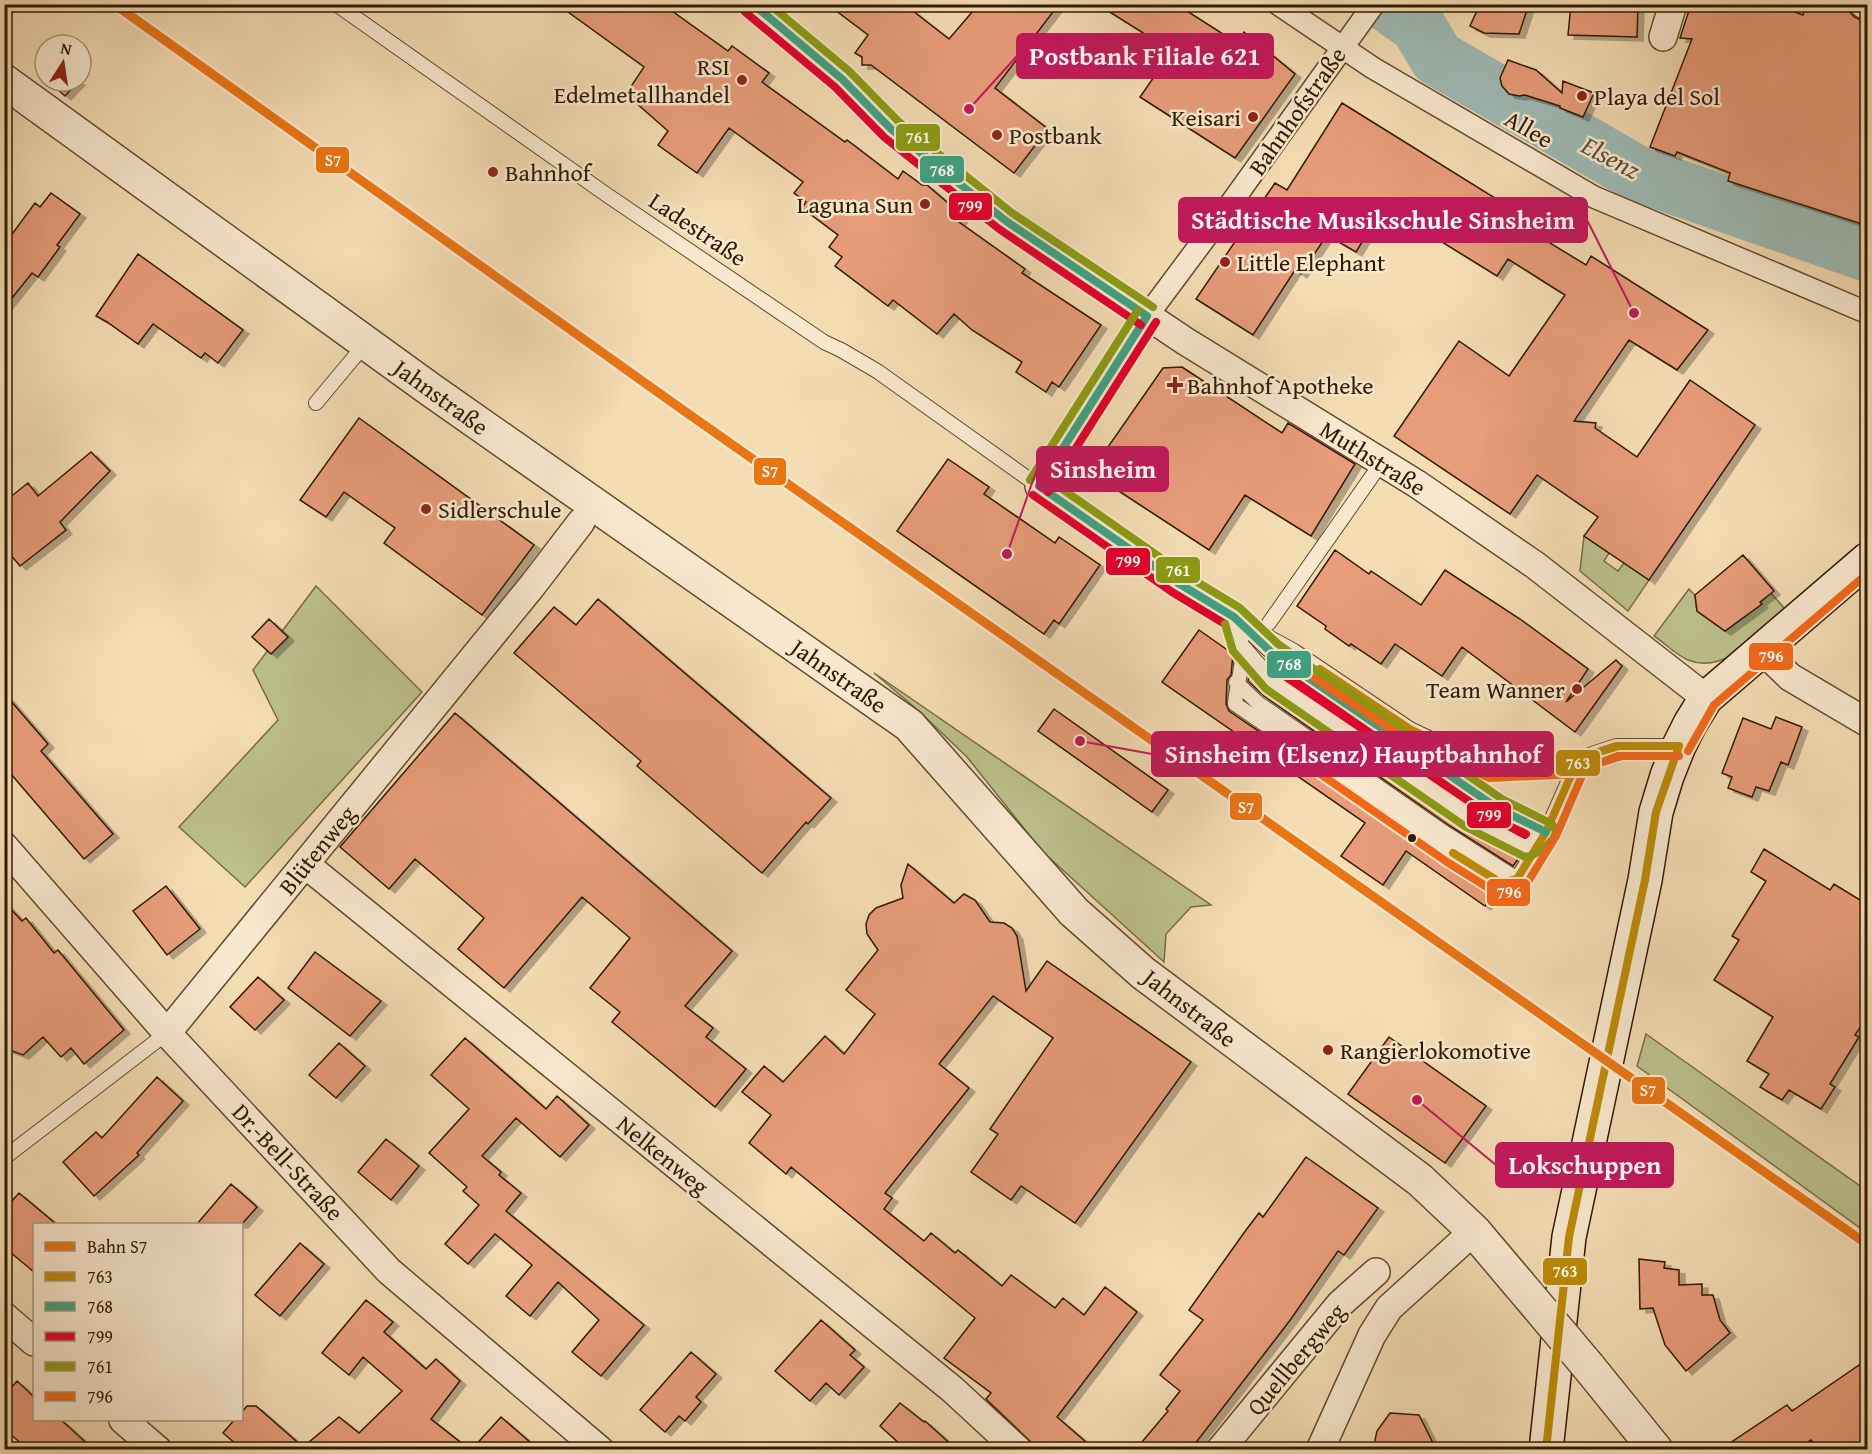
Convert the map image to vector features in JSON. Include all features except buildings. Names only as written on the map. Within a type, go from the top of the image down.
[{"type":"street","name":"Muthstraße","points":[[752,4],[842,79],[891,129],[1006,221],[1147,316],[1382,462],[1534,565],[1706,699]]},
{"type":"street","name":"Allee","points":[[1278,4],[1342,48],[1594,197],[1868,314]]},
{"type":"street","points":[[1663,38],[1673,4]]},
{"type":"street","points":[[1863,4],[1868,7]]},
{"type":"street","name":"Bahnhofstraße","points":[[1039,486],[1147,316],[1369,11]]},
{"type":"street","name":"Jahnstraße","points":[[4,81],[366,343],[587,514],[909,725],[1074,912],[1143,973],[1420,1180],[1474,1231],[1656,1449]]},
{"type":"street","name":"Blütenweg","points":[[168,1033],[587,514]]},
{"type":"street","points":[[1546,1449],[1569,1237],[1625,974],[1656,812],[1667,776],[1690,724],[1706,699],[1868,559]]},
{"type":"street","points":[[1762,650],[1790,677],[1868,723]]},
{"type":"street","name":"Dr.-Bell-Straße","points":[[4,846],[168,1033],[389,1271],[600,1449]]},
{"type":"street","name":"Nelkenweg","points":[[305,864],[952,1389],[1018,1449]]},
{"type":"street","points":[[1320,1449],[1372,1335],[1389,1308],[1474,1231]]},
{"type":"street","name":"Quellbergweg","points":[[1220,1449],[1340,1304],[1376,1272]]},
{"type":"street","points":[[4,1316],[33,1341]]},
{"type":"street","points":[[125,1421],[158,1449]]},
{"type":"lane","name":"Ladestraße","points":[[336,4],[607,195],[824,342],[877,371],[1178,584],[1234,617]]},
{"type":"lane","points":[[316,404],[366,343]]},
{"type":"lane","points":[[1269,623],[1382,462]]},
{"type":"lane","points":[[1234,617],[1247,661],[1273,681],[1472,818],[1526,847],[1546,832]]},
{"type":"lane","points":[[1234,617],[1294,651],[1410,729],[1492,768],[1576,764],[1592,754],[1616,746],[1679,746]]},
{"type":"lane","points":[[1234,617],[1271,652],[1497,808],[1546,832]]},
{"type":"lane","points":[[1294,651],[1271,652],[1247,661],[1236,682],[1267,709],[1445,833],[1517,879],[1546,832],[1576,764]]},
{"type":"lane","name":"Blütenweg","points":[[4,1158],[168,1033]]},
{"type":"green space","points":[[1584,536],[1609,553],[1604,561],[1618,571],[1624,563],[1649,580],[1628,611],[1580,571]]},
{"type":"green space","points":[[316,586],[422,692],[245,887],[179,827],[278,720],[253,670]]},
{"type":"green space","points":[[1689,589],[1695,595],[1697,611],[1725,631],[1762,604],[1761,602],[1771,593],[1785,609],[1753,639],[1729,657],[1716,662],[1702,663],[1684,658],[1654,636]]},
{"type":"green space","points":[[874,673],[1211,905],[1191,907],[1166,934],[1164,962],[1043,852],[967,757],[919,711]]},
{"type":"green space","points":[[1646,1034],[1867,1191],[1867,1233],[1637,1066]]},
{"type":"waterway","name":"Elsenz","points":[[1387,4],[1418,26],[1437,58],[1636,173],[1868,254]]},
{"type":"rail line","name":"S7","points":[[114,4],[673,403],[1868,1245]]},
{"type":"transit line","name":"768","points":[[753,4],[842,79],[891,129],[1006,221],[1147,316]]},
{"type":"transit line","name":"761","points":[[769,4],[849,71],[898,121],[1012,213],[1153,307]]},
{"type":"transit line","name":"799","points":[[745,12],[835,87],[884,137],[999,229],[1141,325]]},
{"type":"transit line","name":"761","points":[[1030,480],[1138,310]]},
{"type":"transit line","name":"768","points":[[1039,486],[1147,316]]},
{"type":"transit line","name":"799","points":[[1048,492],[1156,322]]},
{"type":"transit line","name":"761","points":[[1045,477],[1184,574],[1240,608]]},
{"type":"transit line","name":"768","points":[[1039,486],[1178,583],[1234,617],[1271,652],[1497,808],[1546,832]]},
{"type":"transit line","name":"799","points":[[1033,495],[1172,592],[1225,624]]},
{"type":"transit line","name":"796","points":[[1688,751],[1714,705],[1868,573]]},
{"type":"transit line","name":"761","points":[[1225,624],[1233,651],[1266,689],[1466,827],[1525,857],[1549,844],[1556,831],[1552,824],[1502,799],[1278,644],[1241,609]]},
{"type":"transit line","name":"799","points":[[1276,668],[1489,815],[1280,673],[1276,668]]},
{"type":"transit line","name":"763","points":[[1320,669],[1410,729],[1492,768],[1576,764],[1592,754],[1616,746],[1679,746]]},
{"type":"transit line","name":"796","points":[[1314,678],[1404,738],[1489,778],[1578,774],[1596,764],[1622,756]]},
{"type":"transit line","name":"763","points":[[1453,853],[1501,883],[1517,879],[1546,832],[1576,764],[1592,754],[1619,746]]},
{"type":"transit line","name":"763","points":[[1546,1450],[1569,1237],[1645,880],[1656,812],[1679,746]]},
{"type":"transit line","name":"796","points":[[1303,762],[1447,862],[1495,892],[1507,893],[1526,885],[1556,836],[1584,771],[1618,756],[1679,756]]},
{"type":"transit line","name":"799","points":[[1501,822],[1526,834],[1525,835],[1501,822]]},
{"type":"place","name":"RSI Edelmetallhandel","points":[[742,80]]},
{"type":"place","name":"Playa del Sol","points":[[1582,96]]},
{"type":"place","name":"Postbank Filiale 621","points":[[969,109]]},
{"type":"place","name":"Keisari","points":[[1253,117]]},
{"type":"place","name":"Postbank","points":[[997,135]]},
{"type":"place","name":"Bahnhof","points":[[493,172]]},
{"type":"place","name":"Laguna Sun","points":[[925,204]]},
{"type":"place","name":"Little Elephant","points":[[1225,262]]},
{"type":"place","name":"Städtische Musikschule Sinsheim","points":[[1634,313]]},
{"type":"place","name":"Bahnhof Apotheke","points":[[1175,385]]},
{"type":"place","name":"Sidlerschule","points":[[426,509]]},
{"type":"place","name":"Sinsheim","points":[[1007,554]]},
{"type":"place","name":"Team Wanner","points":[[1577,689]]},
{"type":"place","name":"Sinsheim (Elsenz) Hauptbahnhof","points":[[1080,741]]},
{"type":"place","name":"Rangierlokomotive","points":[[1328,1050]]},
{"type":"place","name":"Lokschuppen","points":[[1417,1100]]}]
